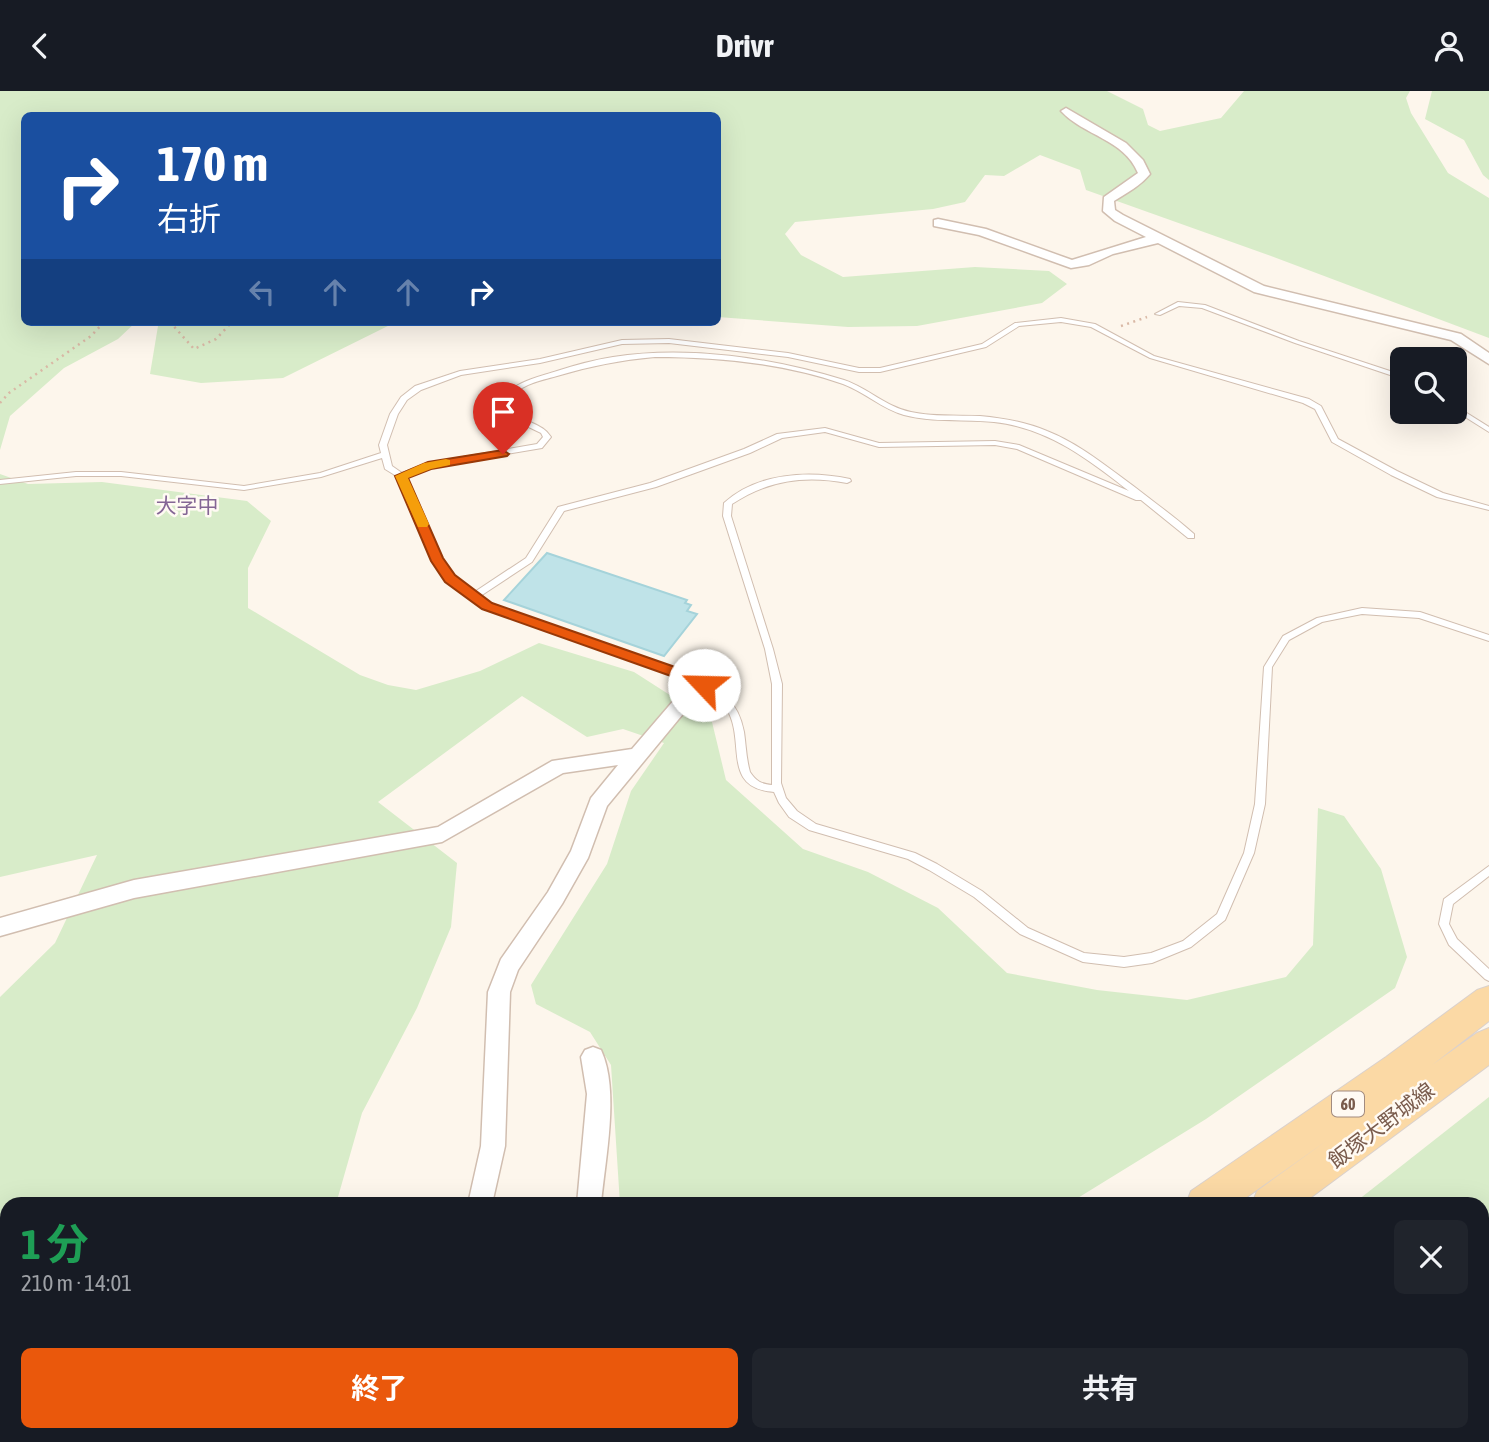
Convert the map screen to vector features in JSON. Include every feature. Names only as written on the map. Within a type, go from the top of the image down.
[{"type":"main road","name":"飯塚大野城線","points":[[1215,1197],[1399,1069],[1489,1001]]},
{"type":"main road","name":"飯塚大野城線","points":[[1281,1197],[1489,1045]]},
{"type":"street","points":[[1066,111],[1076,121],[1129,150],[1142,166],[1144,174],[1134,184],[1108,200],[1109,211],[1259,289],[1456,337],[1470,344],[1489,360]]},
{"type":"street","points":[[938,223],[982,232],[1071,264],[1085,262],[1109,251],[1159,239]]},
{"type":"street","points":[[482,1197],[493,1146],[499,992],[509,966],[555,898],[581,852],[598,803],[685,698]]},
{"type":"street","points":[[0,927],[134,889],[442,834],[559,766],[636,756]]},
{"type":"street","points":[[590,1197],[599,1094],[593,1057]]},
{"type":"lane","points":[[1158,314],[1178,304],[1203,306],[1297,342],[1390,373]]},
{"type":"lane","points":[[778,789],[766,790],[754,785],[745,774],[741,762],[739,724],[730,706],[718,693],[690,677],[487,606],[450,579],[436,558],[401,476],[388,467],[383,455],[383,445],[394,414],[404,399],[418,388],[460,373],[540,361],[622,342],[669,341],[788,355],[859,370],[880,370],[984,346],[1017,324],[1032,321],[1078,322],[1106,331],[1152,357],[1306,401],[1318,408],[1335,440],[1454,505],[1489,515]]},
{"type":"lane","points":[[401,476],[428,465],[539,446],[547,437],[544,432],[512,416],[506,408],[505,399],[525,383],[629,356],[717,357],[774,365],[842,381],[863,389],[893,409],[909,414],[1004,421],[1038,429],[1069,442],[1091,456],[1191,536]]},
{"type":"lane","points":[[1467,415],[1489,429]]},
{"type":"lane","points":[[473,597],[529,560],[561,509],[653,485],[747,451],[780,436],[800,432],[825,430],[891,446],[995,443],[1019,447],[1127,494],[1147,500]]},
{"type":"lane","points":[[0,482],[76,474],[121,474],[244,488],[321,475],[383,455]]},
{"type":"lane","points":[[847,481],[827,475],[784,478],[741,493],[728,503],[727,516],[778,684],[778,789],[782,800],[793,814],[813,827],[911,856],[933,867],[978,894],[1024,932],[1083,957],[1124,962],[1152,958],[1187,944],[1222,917],[1249,853],[1260,804],[1268,667],[1286,638],[1320,620],[1375,611],[1420,615],[1489,638]]},
{"type":"lane","points":[[1440,495],[1489,508]]},
{"type":"lane","points":[[1489,870],[1448,902],[1444,924],[1454,942],[1489,976]]},
{"type":"path","points":[[1106,331],[1158,314]]},
{"type":"path","points":[[0,403],[9,393],[92,335],[100,326]]},
{"type":"path","points":[[174,326],[194,348],[202,347],[229,326]]},
{"type":"green space","points":[[0,91],[1107,91],[1143,109],[1148,125],[1160,131],[1221,118],[1244,91],[1410,91],[1406,98],[1411,113],[1448,173],[1489,198],[1489,338],[1086,190],[1080,170],[1040,155],[1004,176],[985,175],[965,202],[933,209],[795,222],[785,234],[801,255],[843,277],[975,267],[1049,271],[1067,284],[1042,303],[917,326],[848,327],[721,317],[721,112],[21,112],[21,326],[132,326],[118,339],[64,368],[10,416],[0,450]]},
{"type":"green space","points":[[1432,91],[1489,91],[1489,180],[1483,175],[1464,140],[1425,119]]},
{"type":"green space","points":[[158,326],[388,326],[283,378],[201,383],[150,374]]},
{"type":"green space","points":[[0,474],[28,484],[102,482],[247,501],[271,521],[248,568],[248,608],[360,675],[388,685],[416,690],[480,671],[539,643],[634,672],[712,722],[726,780],[803,849],[868,872],[938,908],[1007,973],[1097,990],[1187,1000],[1286,977],[1313,945],[1318,808],[1344,816],[1381,869],[1407,957],[1395,988],[1206,1119],[1079,1197],[620,1197],[611,1065],[590,1032],[536,1004],[531,985],[607,864],[631,791],[664,743],[623,729],[587,737],[522,696],[378,802],[457,863],[451,927],[417,1008],[362,1113],[338,1197],[0,1197],[0,997],[55,943],[97,855],[0,877]]},
{"type":"green space","points":[[1489,1097],[1489,1197],[1362,1197]]},
{"type":"water","points":[[547,553],[687,600],[685,603],[691,605],[687,611],[697,614],[664,656],[504,600]]},
{"type":"slow traffic","points":[[422,524],[401,476],[428,465],[446,463]]},
{"type":"district","name":"大字中","points":[[187,505]]},
{"type":"route","points":[[503,454],[428,465],[401,476],[436,558],[450,579],[487,606],[690,677],[704,685]]}]
